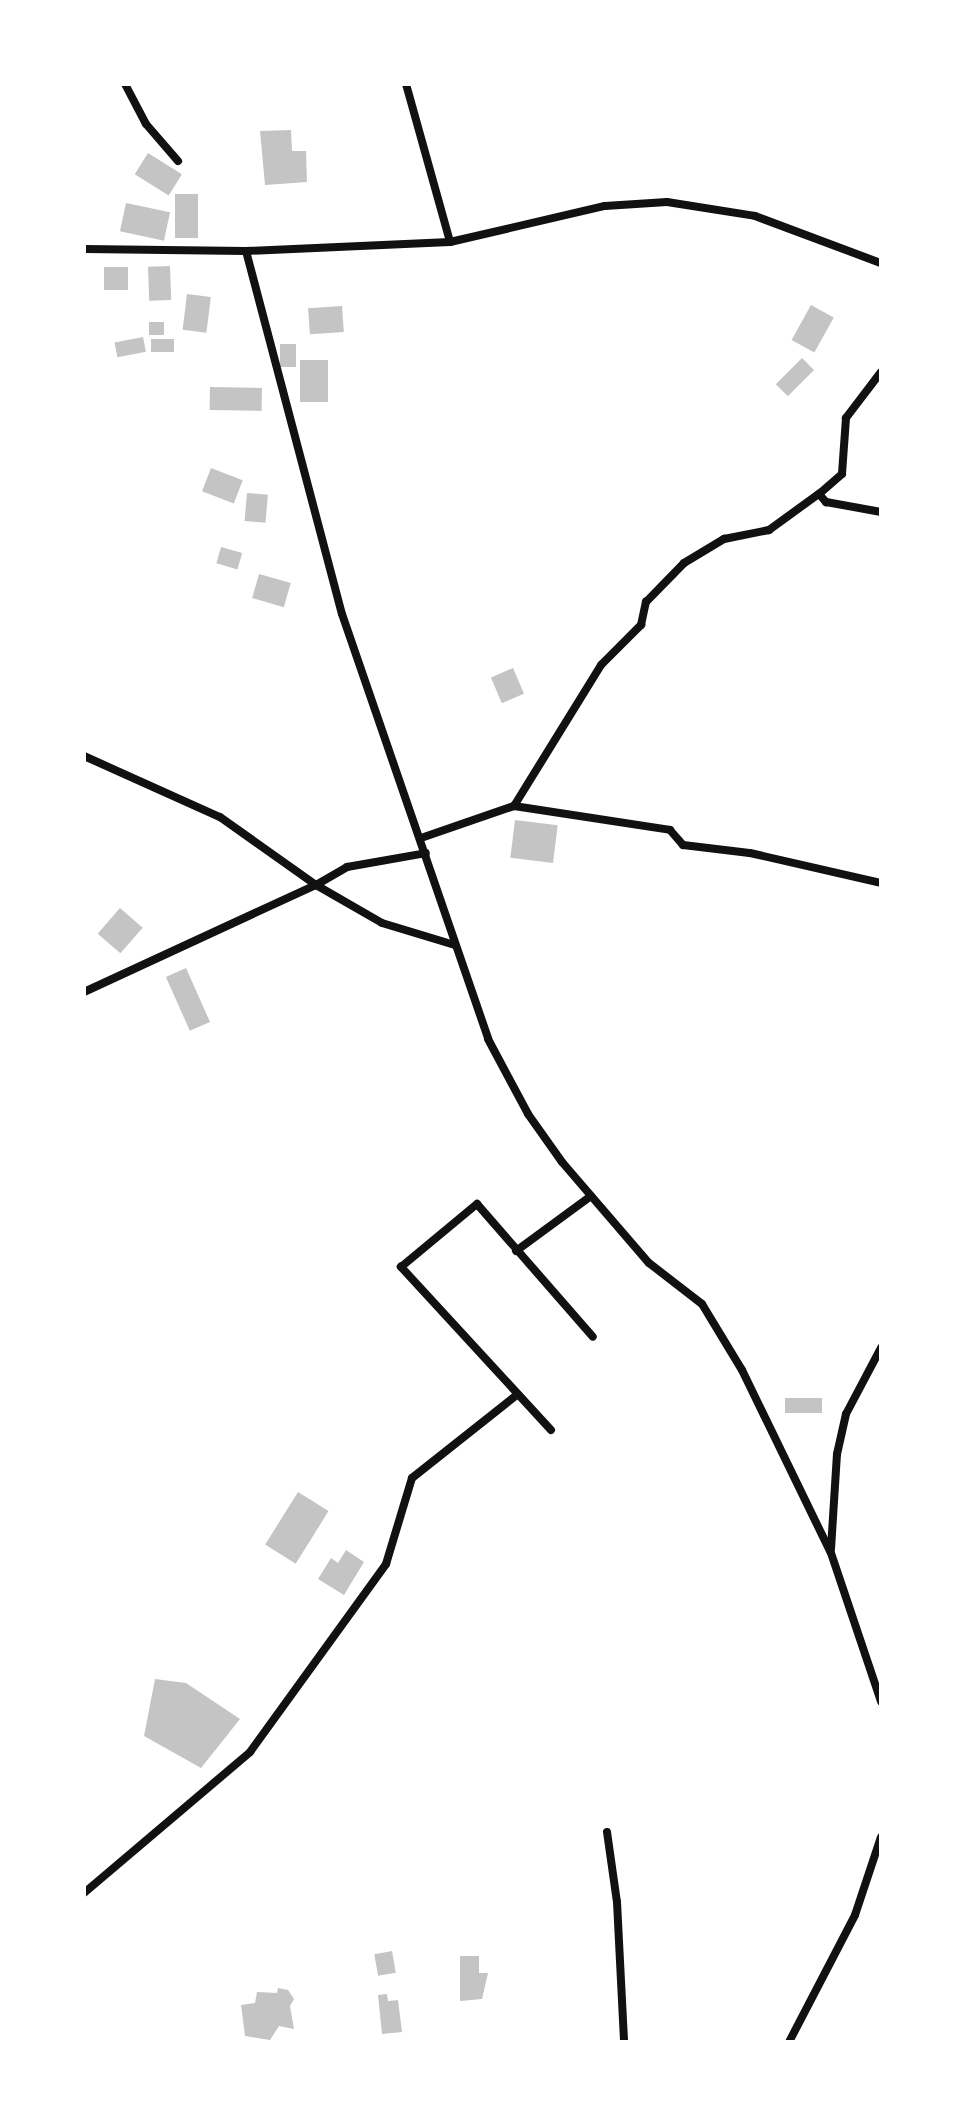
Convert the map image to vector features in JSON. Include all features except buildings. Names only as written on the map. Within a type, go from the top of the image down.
[{"type":"street","points":[[125,84],[146,124],[178,161]]},
{"type":"street","points":[[406,84],[450,242]]},
{"type":"street","points":[[84,249],[246,251],[450,242],[605,206],[667,202],[755,216],[881,263]]},
{"type":"street","points":[[246,251],[342,614],[455,945],[509,1081],[562,1162],[591,1196],[649,1263],[702,1304],[781,1445],[831,1553],[881,1702]]},
{"type":"street","points":[[514,806],[601,665],[641,625],[646,602],[684,563],[724,539],[769,530],[842,474],[846,418],[881,372]]},
{"type":"street","points":[[820,493],[826,502],[881,512]]},
{"type":"street","points":[[84,756],[220,817],[316,885],[382,923],[455,945]]},
{"type":"street","points":[[421,838],[514,806],[670,830],[683,845],[750,853],[881,883]]},
{"type":"street","points":[[84,992],[316,885],[347,867],[426,853]]},
{"type":"street","points":[[516,1251],[591,1196]]},
{"type":"street","points":[[551,1430],[401,1267],[477,1204],[593,1337]]},
{"type":"street","points":[[831,1553],[837,1454],[846,1414],[881,1348]]},
{"type":"street","points":[[84,1893],[250,1752],[386,1564],[412,1478],[518,1394]]},
{"type":"street","points":[[607,1832],[617,1902],[624,2042]]},
{"type":"street","points":[[789,2042],[845,1936],[881,1837]]}]
